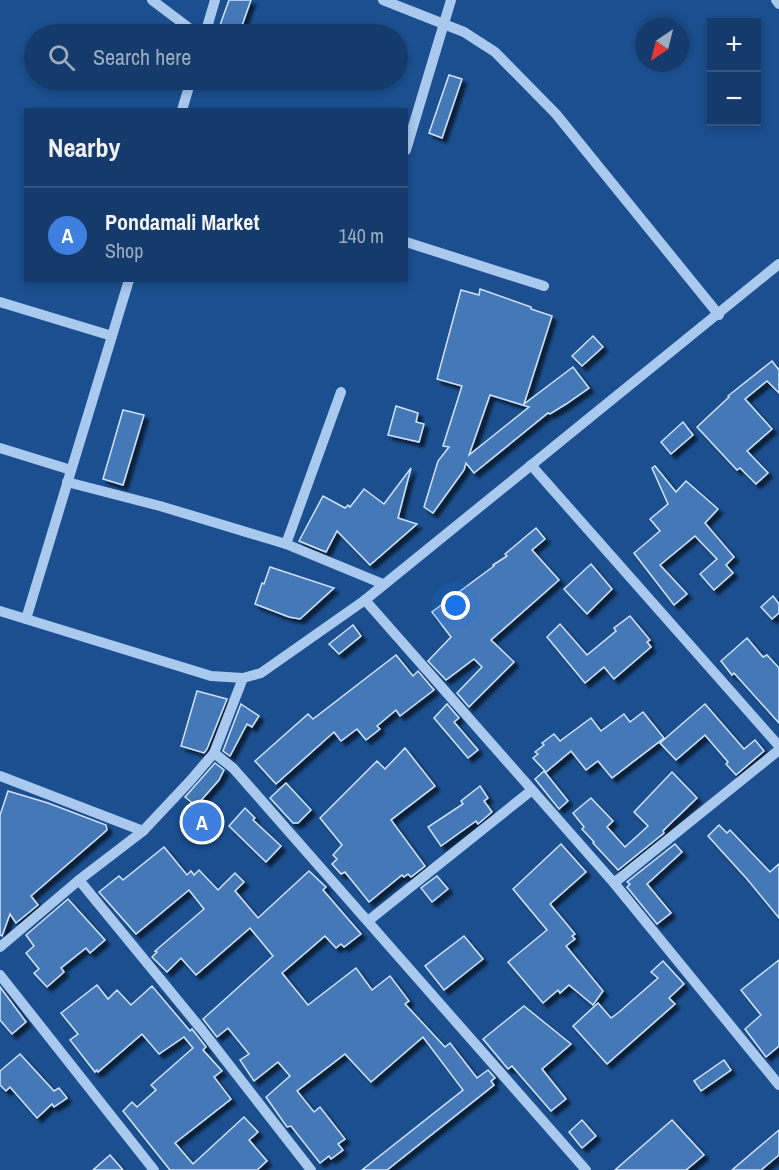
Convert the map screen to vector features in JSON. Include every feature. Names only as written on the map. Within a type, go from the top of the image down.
[{"type":"street","points":[[152,0],[184,24]]},
{"type":"street","points":[[208,24],[215,0]]},
{"type":"street","points":[[383,0],[464,32],[495,52],[556,114],[719,315]]},
{"type":"street","points":[[408,143],[451,0]]},
{"type":"street","points":[[776,0],[779,4]]},
{"type":"street","points":[[183,108],[188,90]]},
{"type":"street","points":[[408,243],[544,286]]},
{"type":"street","points":[[0,611],[211,675],[243,678],[261,673],[365,600],[779,264]]},
{"type":"street","points":[[26,619],[128,282]]},
{"type":"street","points":[[0,302],[112,336]]},
{"type":"street","points":[[286,544],[341,392]]},
{"type":"street","points":[[0,448],[71,470]]},
{"type":"street","points":[[531,465],[779,748],[614,883]]},
{"type":"street","points":[[67,482],[160,506],[286,544],[383,584]]},
{"type":"street","points":[[365,600],[614,883],[779,1085]]},
{"type":"street","points":[[0,947],[79,880],[143,831],[214,753],[243,678]]},
{"type":"street","points":[[214,753],[233,768],[586,1170]]},
{"type":"street","points":[[0,776],[143,831]]},
{"type":"street","points":[[368,921],[532,790]]},
{"type":"street","points":[[79,880],[202,1030],[311,1170]]},
{"type":"street","points":[[0,975],[154,1170]]},
{"type":"building","points":[[229,0],[251,0],[243,24],[220,24]]},
{"type":"building","points":[[449,75],[462,79],[442,138],[429,133]]},
{"type":"building","points":[[480,289],[552,316],[524,404],[573,367],[589,388],[550,414],[548,413],[474,473],[466,463],[464,470],[433,513],[424,507],[438,461],[449,447],[443,446],[462,386],[437,379],[461,290],[479,295]],"holes":[[[490,395],[529,407],[469,455]]]},
{"type":"building","points":[[593,336],[603,347],[582,366],[572,356]]},
{"type":"building","points":[[772,361],[779,370],[779,393],[767,381],[745,399],[772,429],[747,451],[768,473],[756,484],[740,468],[737,470],[697,427],[728,396]]},
{"type":"building","points":[[396,406],[418,413],[416,422],[424,424],[419,442],[388,435]]},
{"type":"building","points":[[123,410],[144,415],[123,485],[103,479]]},
{"type":"building","points":[[683,422],[693,435],[671,454],[661,442]]},
{"type":"building","points":[[655,466],[676,492],[686,481],[718,509],[705,523],[734,557],[726,565],[733,573],[714,590],[700,574],[717,559],[695,536],[660,565],[687,594],[674,605],[634,553],[660,531],[650,519],[668,504],[652,468]]},
{"type":"building","points":[[411,468],[398,518],[417,524],[370,565],[337,531],[326,552],[299,541],[323,496],[345,508],[348,505],[350,507],[364,489],[384,504]]},
{"type":"building","points":[[536,528],[545,539],[532,550],[559,580],[491,640],[514,662],[469,707],[457,693],[482,667],[474,659],[446,680],[428,661],[451,637],[432,612],[507,556],[505,554]]},
{"type":"building","points":[[591,564],[612,589],[587,614],[564,589]]},
{"type":"building","points":[[270,567],[334,588],[300,619],[289,617],[255,604]]},
{"type":"building","points":[[773,596],[779,604],[779,613],[772,619],[761,607]]},
{"type":"building","points":[[630,616],[650,640],[647,642],[651,647],[614,679],[604,667],[585,683],[547,637],[560,624],[587,655],[616,631],[614,628]]},
{"type":"building","points":[[353,625],[361,636],[339,654],[329,644]]},
{"type":"building","points":[[747,638],[763,657],[767,655],[779,668],[779,723],[721,661]]},
{"type":"building","points":[[396,655],[413,676],[418,671],[434,690],[400,716],[396,710],[377,726],[380,729],[366,740],[357,729],[341,741],[334,732],[276,784],[255,761],[308,714],[313,719]]},
{"type":"building","points":[[197,691],[227,699],[204,753],[181,746]]},
{"type":"building","points":[[241,704],[259,716],[252,727],[247,724],[230,756],[223,751]]},
{"type":"building","points":[[447,704],[459,718],[454,722],[478,750],[468,758],[434,718]]},
{"type":"building","points":[[705,704],[744,749],[755,740],[764,751],[736,775],[705,735],[676,760],[660,743]]},
{"type":"building","points":[[643,712],[664,738],[612,778],[598,761],[586,770],[571,751],[546,772],[533,758],[538,754],[535,752],[544,745],[542,743],[554,734],[560,741],[591,718],[601,731],[624,714],[630,722]]},
{"type":"building","points":[[405,748],[435,786],[391,820],[425,866],[411,877],[408,874],[404,877],[402,875],[369,902],[345,872],[341,874],[332,864],[337,859],[333,855],[342,845],[320,818],[377,761],[385,769]]},
{"type":"building","points":[[215,763],[224,770],[219,780],[196,806],[185,797]]},
{"type":"building","points":[[544,771],[568,801],[559,809],[535,779]]},
{"type":"building","points":[[672,772],[697,798],[663,831],[664,833],[618,870],[593,843],[573,813],[591,798],[613,821],[607,827],[625,847],[648,826],[634,812]]},
{"type":"building","points":[[286,783],[311,810],[298,823],[293,823],[270,798]]},
{"type":"building","points":[[480,786],[488,798],[484,801],[492,812],[478,824],[476,821],[441,846],[428,827],[463,804],[461,801]]},
{"type":"building","points":[[8,791],[106,825],[107,830],[31,896],[38,905],[16,923],[10,914],[2,936],[0,935],[0,815]]},
{"type":"building","points":[[245,808],[255,818],[253,820],[281,846],[266,862],[229,826]]},
{"type":"building","points":[[719,825],[727,833],[730,830],[770,872],[779,864],[779,918],[708,836]]},
{"type":"building","points":[[561,844],[586,872],[550,904],[575,934],[572,936],[575,939],[566,946],[603,991],[593,1005],[569,985],[560,993],[558,990],[543,1003],[508,962],[547,930],[513,889]]},
{"type":"building","points":[[675,844],[682,852],[647,884],[671,913],[657,924],[627,887],[630,884],[627,882]]},
{"type":"building","points":[[164,847],[187,875],[191,871],[194,875],[199,870],[218,890],[235,873],[244,882],[235,891],[258,918],[309,871],[326,887],[323,890],[361,934],[344,947],[341,944],[336,948],[325,936],[282,973],[308,1005],[356,968],[372,990],[390,976],[409,1001],[405,1004],[445,1047],[450,1043],[477,1078],[488,1070],[495,1078],[491,1081],[494,1085],[387,1170],[362,1170],[463,1090],[423,1037],[371,1082],[345,1054],[297,1091],[314,1112],[320,1107],[345,1139],[338,1144],[343,1150],[331,1159],[329,1156],[320,1163],[291,1126],[287,1127],[266,1097],[290,1076],[278,1062],[254,1081],[240,1060],[249,1054],[228,1028],[217,1037],[203,1019],[273,956],[250,928],[196,975],[181,958],[167,972],[152,957],[157,952],[155,951],[204,909],[189,890],[136,934],[99,892],[119,876],[123,880]]},
{"type":"building","points":[[437,876],[448,889],[432,902],[421,888]]},
{"type":"building","points":[[68,899],[105,940],[90,953],[86,948],[61,968],[64,972],[47,987],[34,973],[39,969],[26,953],[34,946],[26,935]]},
{"type":"building","points":[[464,936],[483,959],[444,990],[425,966]]},
{"type":"building","points":[[779,960],[779,1046],[766,1057],[745,1029],[761,1015],[741,990]]},
{"type":"building","points":[[663,961],[684,984],[669,998],[675,1004],[607,1064],[573,1026],[598,1003],[611,1018],[618,1013],[658,978],[651,972]]},
{"type":"building","points":[[97,985],[108,999],[117,990],[131,1005],[152,986],[190,1031],[192,1029],[206,1047],[203,1050],[222,1071],[214,1077],[231,1099],[175,1143],[193,1164],[244,1117],[258,1132],[249,1140],[267,1161],[257,1170],[170,1170],[123,1111],[132,1102],[137,1107],[156,1090],[151,1085],[193,1048],[184,1037],[159,1054],[142,1034],[98,1072],[97,1070],[95,1072],[70,1040],[78,1034],[61,1013]]},
{"type":"building","points":[[0,987],[26,1022],[12,1034],[0,1020]]},
{"type":"building","points":[[524,1006],[571,1044],[542,1069],[566,1099],[551,1111],[512,1066],[508,1069],[483,1039]]},
{"type":"building","points":[[20,1054],[54,1091],[59,1088],[67,1098],[54,1107],[52,1104],[37,1118],[10,1087],[6,1091],[0,1085],[0,1071]]},
{"type":"building","points":[[724,1060],[731,1070],[701,1091],[694,1081]]},
{"type":"building","points":[[582,1120],[596,1136],[582,1148],[569,1132]]},
{"type":"building","points":[[672,1120],[704,1155],[686,1170],[615,1170]]},
{"type":"building","points":[[779,1130],[779,1155],[761,1170],[732,1170]]},
{"type":"building","points":[[110,1155],[123,1170],[93,1170]]},
{"type":"place","name":"Pondamali Market","points":[[202,822]]}]
